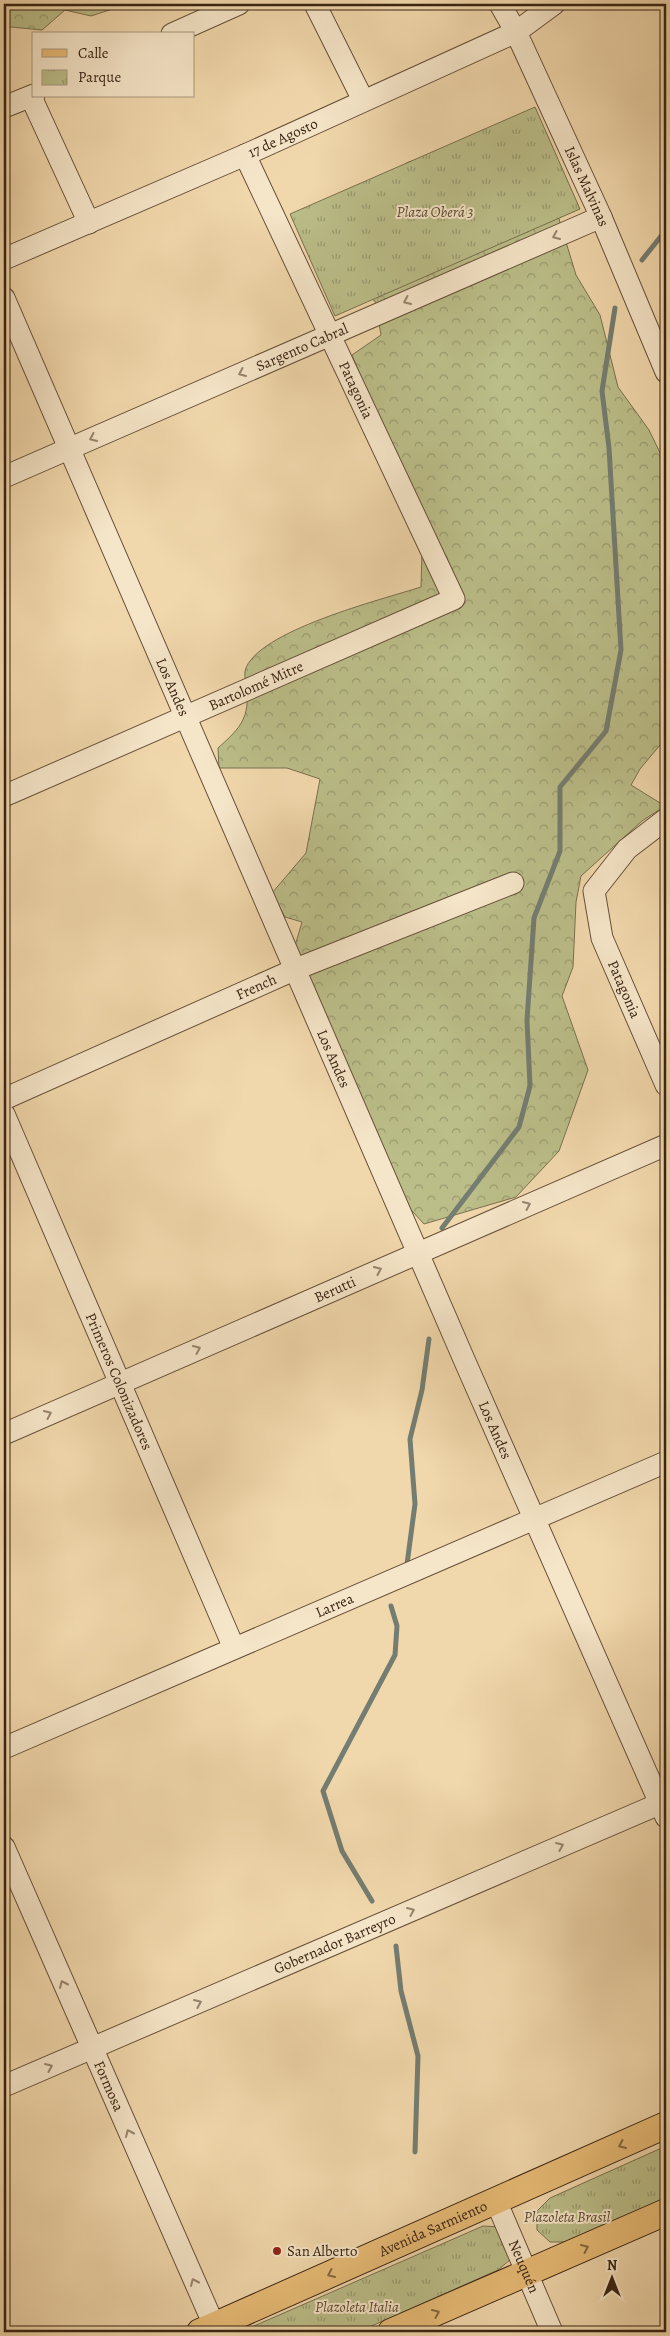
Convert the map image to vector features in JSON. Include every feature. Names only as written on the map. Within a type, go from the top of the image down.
[{"type":"main road","name":"Avenida Sarmiento","points":[[210,2330],[666,2125]]},
{"type":"main road","points":[[391,2332],[666,2212]]},
{"type":"street","points":[[176,32],[239,4]]},
{"type":"street","points":[[315,4],[363,100]]},
{"type":"street","name":"Islas Malvinas","points":[[500,4],[516,32],[601,216],[666,372]]},
{"type":"street","name":"17 de Agosto","points":[[4,259],[245,154],[516,32],[554,4]]},
{"type":"street","points":[[4,107],[32,96]]},
{"type":"street","points":[[33,98],[89,223]]},
{"type":"street","name":"Patagonia","points":[[245,154],[454,599]]},
{"type":"street","name":"Sargento Cabral","points":[[4,477],[601,216]]},
{"type":"street","name":"Los Andes","points":[[4,298],[418,1253],[664,1807]]},
{"type":"street","name":"Bartolomé Mitre","points":[[4,796],[454,599]]},
{"type":"street","name":"Patagonia","points":[[666,820],[627,849],[594,891],[602,938],[666,1085]]},
{"type":"street","name":"French","points":[[4,1099],[296,969],[513,883]]},
{"type":"street","name":"Primeros Colonizadores","points":[[4,1114],[234,1648]]},
{"type":"street","name":"Berutti","points":[[4,1434],[666,1144]]},
{"type":"street","name":"Larrea","points":[[4,1748],[666,1462]]},
{"type":"street","name":"Gobernador Barreyro","points":[[4,2086],[664,1807]]},
{"type":"street","name":"Formosa","points":[[4,1847],[92,2048],[210,2330]]},
{"type":"street","name":"Neuquén","points":[[496,2201],[552,2332]]},
{"type":"green space","points":[[4,4],[128,4],[91,16],[65,10],[42,30],[11,27],[4,30]]},
{"type":"green space","name":"Plaza Oberá 3","points":[[535,107],[580,209],[335,316],[290,214]]},
{"type":"green space","points":[[448,149],[556,209],[576,275],[600,315],[618,387],[649,430],[666,465],[666,738],[640,769],[631,785],[665,806],[642,821],[581,876],[576,902],[573,967],[562,996],[588,1070],[559,1151],[516,1197],[424,1224],[402,1200],[295,946],[302,922],[285,917],[272,893],[306,853],[320,779],[287,768],[219,768],[218,748],[231,736],[244,718],[247,703],[245,671],[254,656],[295,630],[323,618],[421,587],[423,517],[383,431],[352,355],[381,335],[375,301],[335,276],[383,190],[406,163]]},
{"type":"green space","name":"Plazoleta Brasil","points":[[666,2146],[666,2198],[568,2242],[550,2242],[537,2230],[537,2211],[550,2198]]},
{"type":"green space","name":"Plazoleta Italia","points":[[483,2226],[501,2227],[511,2259],[498,2270],[358,2332],[248,2332],[254,2326]]},
{"type":"waterway","points":[[642,260],[666,230]]},
{"type":"waterway","points":[[442,1228],[519,1127],[530,1086],[527,1020],[534,918],[560,851],[560,787],[606,731],[621,650],[609,448],[602,391],[615,308]]},
{"type":"waterway","points":[[407,1564],[415,1504],[410,1439],[422,1390],[429,1339]]},
{"type":"waterway","points":[[372,1901],[342,1851],[323,1791],[395,1655],[397,1626],[391,1606]]},
{"type":"waterway","points":[[396,1946],[401,1991],[418,2056],[415,2152]]},
{"type":"place","name":"San Alberto","points":[[277,2251]]}]
